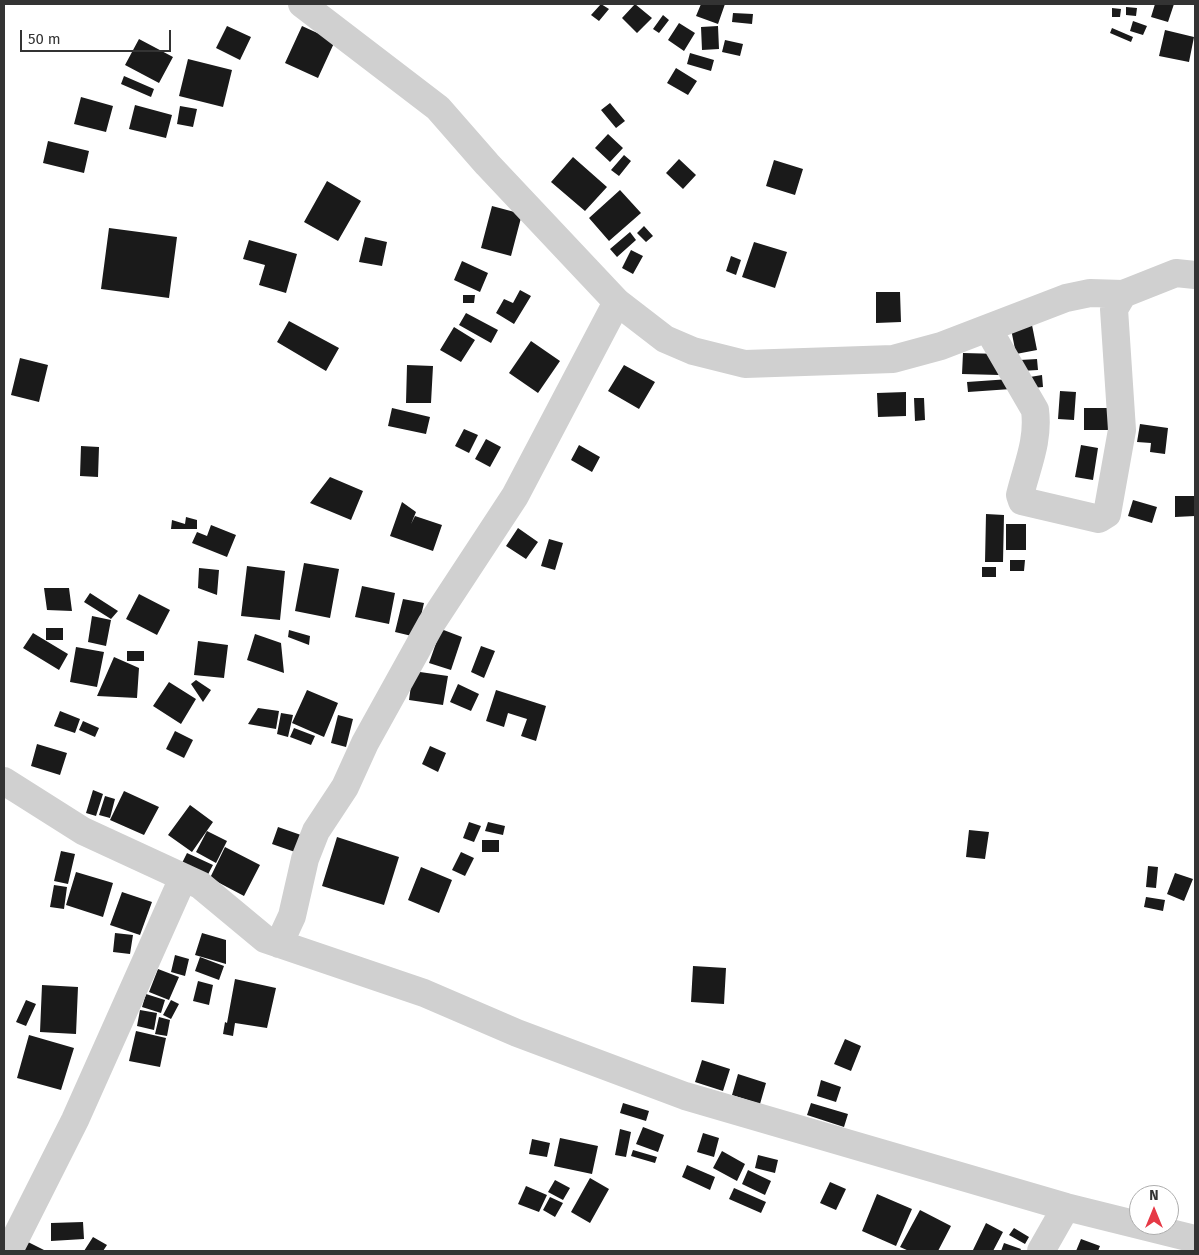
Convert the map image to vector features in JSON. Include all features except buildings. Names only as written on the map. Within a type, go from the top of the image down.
[{"type":"street","points":[[302,4],[438,108],[487,164],[617,302],[666,339],[693,351],[745,364],[893,358],[941,346],[988,329],[1027,311],[1066,298],[1090,293],[1123,294],[1176,273],[1195,275]]},
{"type":"street","points":[[988,329],[1035,410],[1037,425],[1035,445],[1020,495],[1022,501],[1099,519],[1104,518],[1107,514],[1122,430],[1114,309],[1123,294]]},
{"type":"street","points":[[279,944],[292,916],[305,859],[316,831],[345,787],[365,743],[431,624],[515,496],[617,302]]},
{"type":"street","points":[[4,781],[83,831],[200,885],[265,939],[424,993],[517,1033],[685,1096],[1066,1207],[1195,1239]]},
{"type":"street","points":[[9,1251],[75,1120],[183,878]]},
{"type":"street","points":[[1041,1251],[1066,1207]]}]
